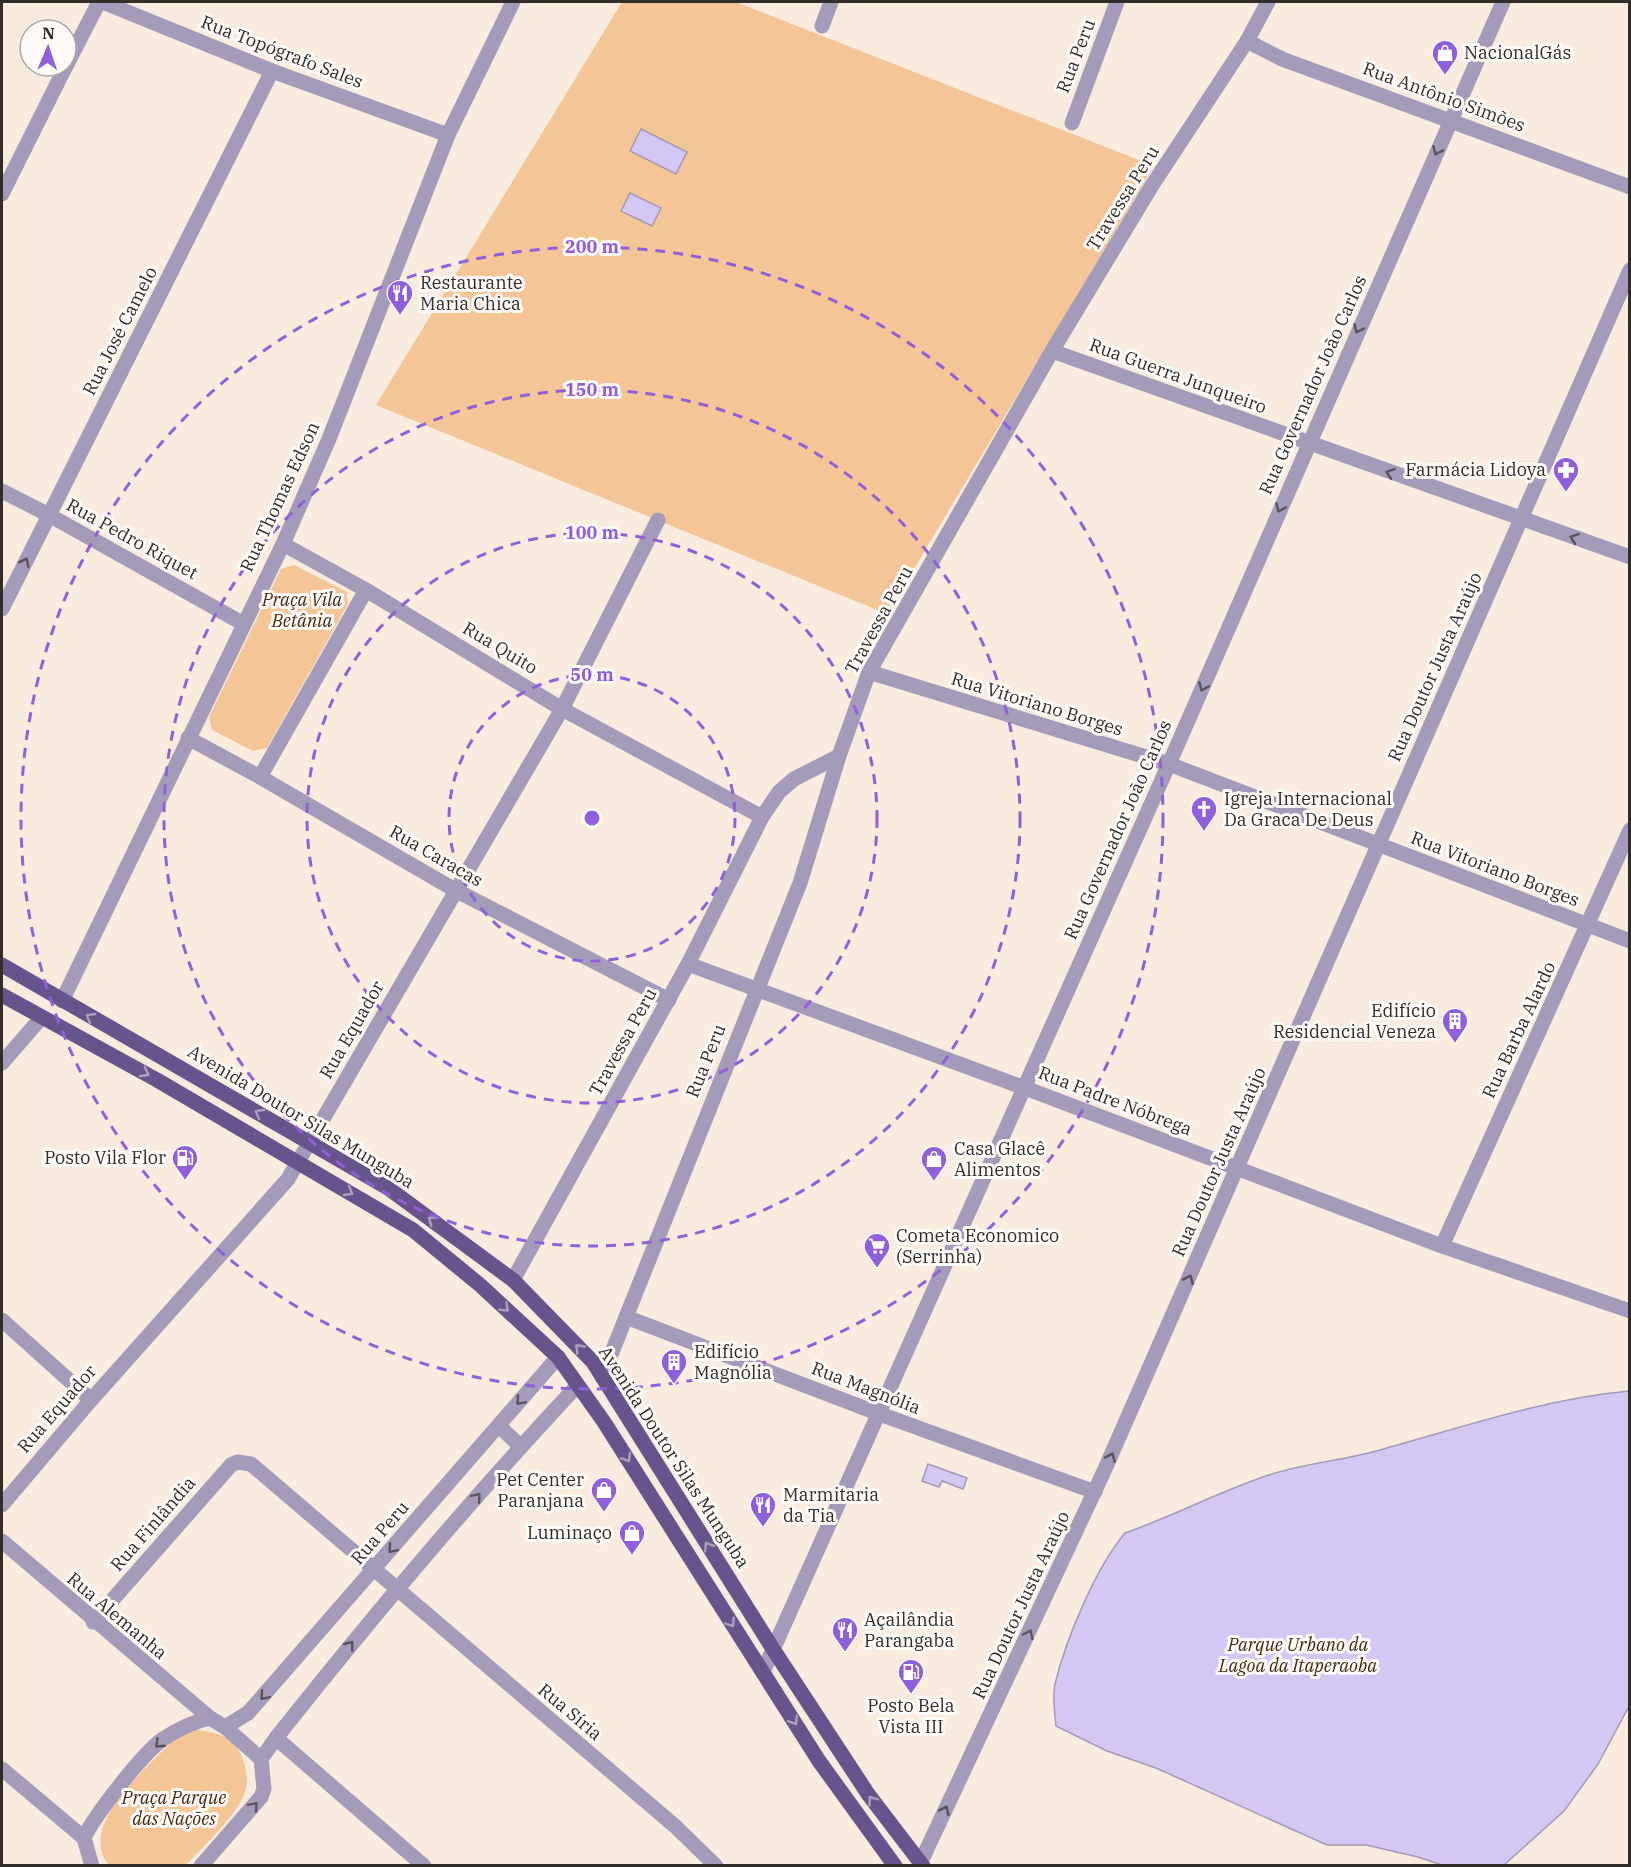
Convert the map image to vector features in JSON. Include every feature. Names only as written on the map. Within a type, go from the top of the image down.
[{"type":"main road","name":"Avenida Doutor Silas Munguba","points":[[2,965],[388,1188],[513,1280],[593,1362],[773,1649],[868,1794],[921,1865]]},
{"type":"main road","points":[[2,994],[41,1018],[157,1080],[413,1230],[480,1285],[558,1357],[604,1422],[819,1761],[895,1866]]},
{"type":"street","name":"Rua Thomas Edson","points":[[62,1001],[242,623],[283,544],[329,439],[448,135],[513,2]]},
{"type":"street","points":[[822,26],[831,2]]},
{"type":"street","name":"Rua Peru","points":[[1072,123],[1118,2]]},
{"type":"street","name":"Travessa Peru","points":[[513,1280],[669,1000],[762,817],[779,792],[794,779],[839,756],[869,672],[1052,351],[1151,187],[1247,41],[1268,2]]},
{"type":"street","name":"Rua Governador João Carlos","points":[[763,1672],[1169,764],[1307,444],[1503,2]]},
{"type":"street","name":"Rua Topógrafo Sales","points":[[96,3],[272,71],[448,135]]},
{"type":"street","points":[[78,41],[96,3]]},
{"type":"street","name":"Rua Antônio Simões","points":[[1247,41],[1282,59],[1629,187]]},
{"type":"street","name":"Rua José Camelo","points":[[2,609],[272,71]]},
{"type":"street","points":[[2,194],[7,169],[59,78]]},
{"type":"street","name":"Rua Doutor Justa Araújo","points":[[921,1865],[1095,1492],[1238,1169],[1377,844],[1523,519],[1629,270]]},
{"type":"street","name":"Rua Guerra Junqueiro","points":[[1052,351],[1307,444],[1629,557]]},
{"type":"street","name":"Rua Pedro Riquet","points":[[2,491],[242,623]]},
{"type":"street","name":"Rua Equador","points":[[2,1505],[91,1400],[288,1179],[562,709],[658,520]]},
{"type":"street","name":"Rua Quito","points":[[283,544],[366,590],[562,709],[762,817]]},
{"type":"street","points":[[260,777],[366,590]]},
{"type":"street","name":"Rua Vitoriano Borges","points":[[869,672],[1169,764],[1629,941]]},
{"type":"street","name":"Rua Caracas","points":[[188,738],[455,890],[669,1000]]},
{"type":"street","name":"Rua Peru","points":[[602,1377],[755,989],[800,883],[839,756]]},
{"type":"street","name":"Rua Barba Alardo","points":[[1442,1246],[1588,926],[1629,830]]},
{"type":"street","name":"Rua Padre Nóbrega","points":[[688,964],[1025,1088],[1442,1246],[1629,1311]]},
{"type":"street","points":[[2,1063],[41,1018]]},
{"type":"street","name":"Rua Magnólia","points":[[626,1317],[877,1413],[1095,1492]]},
{"type":"street","points":[[2,1320],[91,1400]]},
{"type":"street","name":"Rua Peru","points":[[225,1727],[248,1713],[558,1357]]},
{"type":"street","points":[[201,1866],[261,1797],[261,1759],[276,1738],[396,1590],[520,1446],[577,1386]]},
{"type":"street","points":[[499,1426],[520,1446]]},
{"type":"street","name":"Rua Finlândia","points":[[93,1622],[231,1465],[238,1462],[251,1464],[374,1570]]},
{"type":"street","name":"Rua Alemanha","points":[[2,1541],[93,1622],[210,1718]]},
{"type":"street","name":"Rua Síria","points":[[374,1570],[676,1827],[716,1866]]},
{"type":"street","points":[[84,1838],[99,1811],[160,1741],[192,1722],[210,1718],[225,1727],[261,1759]]},
{"type":"street","points":[[276,1738],[424,1866]]},
{"type":"street","points":[[2,1769],[84,1838],[92,1866]]},
{"type":"green space","points":[[622,2],[736,2],[1154,166],[887,614],[376,405]]},
{"type":"green space","name":"Praça Vila Betânia","points":[[294,565],[347,592],[348,604],[267,748],[253,751],[212,730],[209,717],[281,569]]},
{"type":"green space","name":"Praça Parque das Nações","points":[[197,1730],[224,1737],[239,1750],[247,1774],[247,1784],[239,1805],[222,1827],[186,1865],[109,1865],[101,1850],[101,1833],[119,1799],[132,1782],[172,1741],[183,1734]]},
{"type":"shaded area","points":[[641,129],[687,152],[676,174],[630,151]]},
{"type":"shaded area","points":[[630,193],[661,208],[652,226],[621,211]]},
{"type":"shaded area","name":"Parque Urbano da Lagoa da Itaperaoba","points":[[1629,1391],[1629,1706],[1598,1764],[1564,1811],[1504,1865],[1442,1865],[1366,1845],[1327,1845],[1156,1768],[1107,1751],[1056,1726],[1054,1689],[1066,1646],[1103,1565],[1125,1533],[1233,1488],[1282,1471],[1363,1454],[1533,1407]]},
{"type":"shaded area","points":[[928,1464],[967,1478],[963,1489],[942,1481],[939,1487],[922,1481]]},
{"type":"place","name":"NacionalGás","points":[[1445,76]]},
{"type":"place","name":"Restaurante Maria Chica","points":[[400,316]]},
{"type":"place","name":"Farmácia Lidoya","points":[[1566,493]]},
{"type":"place","name":"Igreja Internacional Da Graca De Deus","points":[[1204,832]]},
{"type":"place","name":"Edifício Residencial Veneza","points":[[1455,1044]]},
{"type":"place","name":"Posto Vila Flor","points":[[185,1181]]},
{"type":"place","name":"Casa Glacê Alimentos","points":[[934,1182]]},
{"type":"place","name":"Cometa Economico (Serrinha)","points":[[877,1269]]},
{"type":"place","name":"Edifício Magnólia","points":[[674,1385]]},
{"type":"place","name":"Pet Center Paranjana","points":[[604,1513]]},
{"type":"place","name":"Marmitaria da Tia","points":[[763,1528]]},
{"type":"place","name":"Luminaço","points":[[632,1556]]},
{"type":"place","name":"Açailândia Parangaba","points":[[845,1653]]},
{"type":"place","name":"Posto Bela Vista III","points":[[911,1695]]}]
